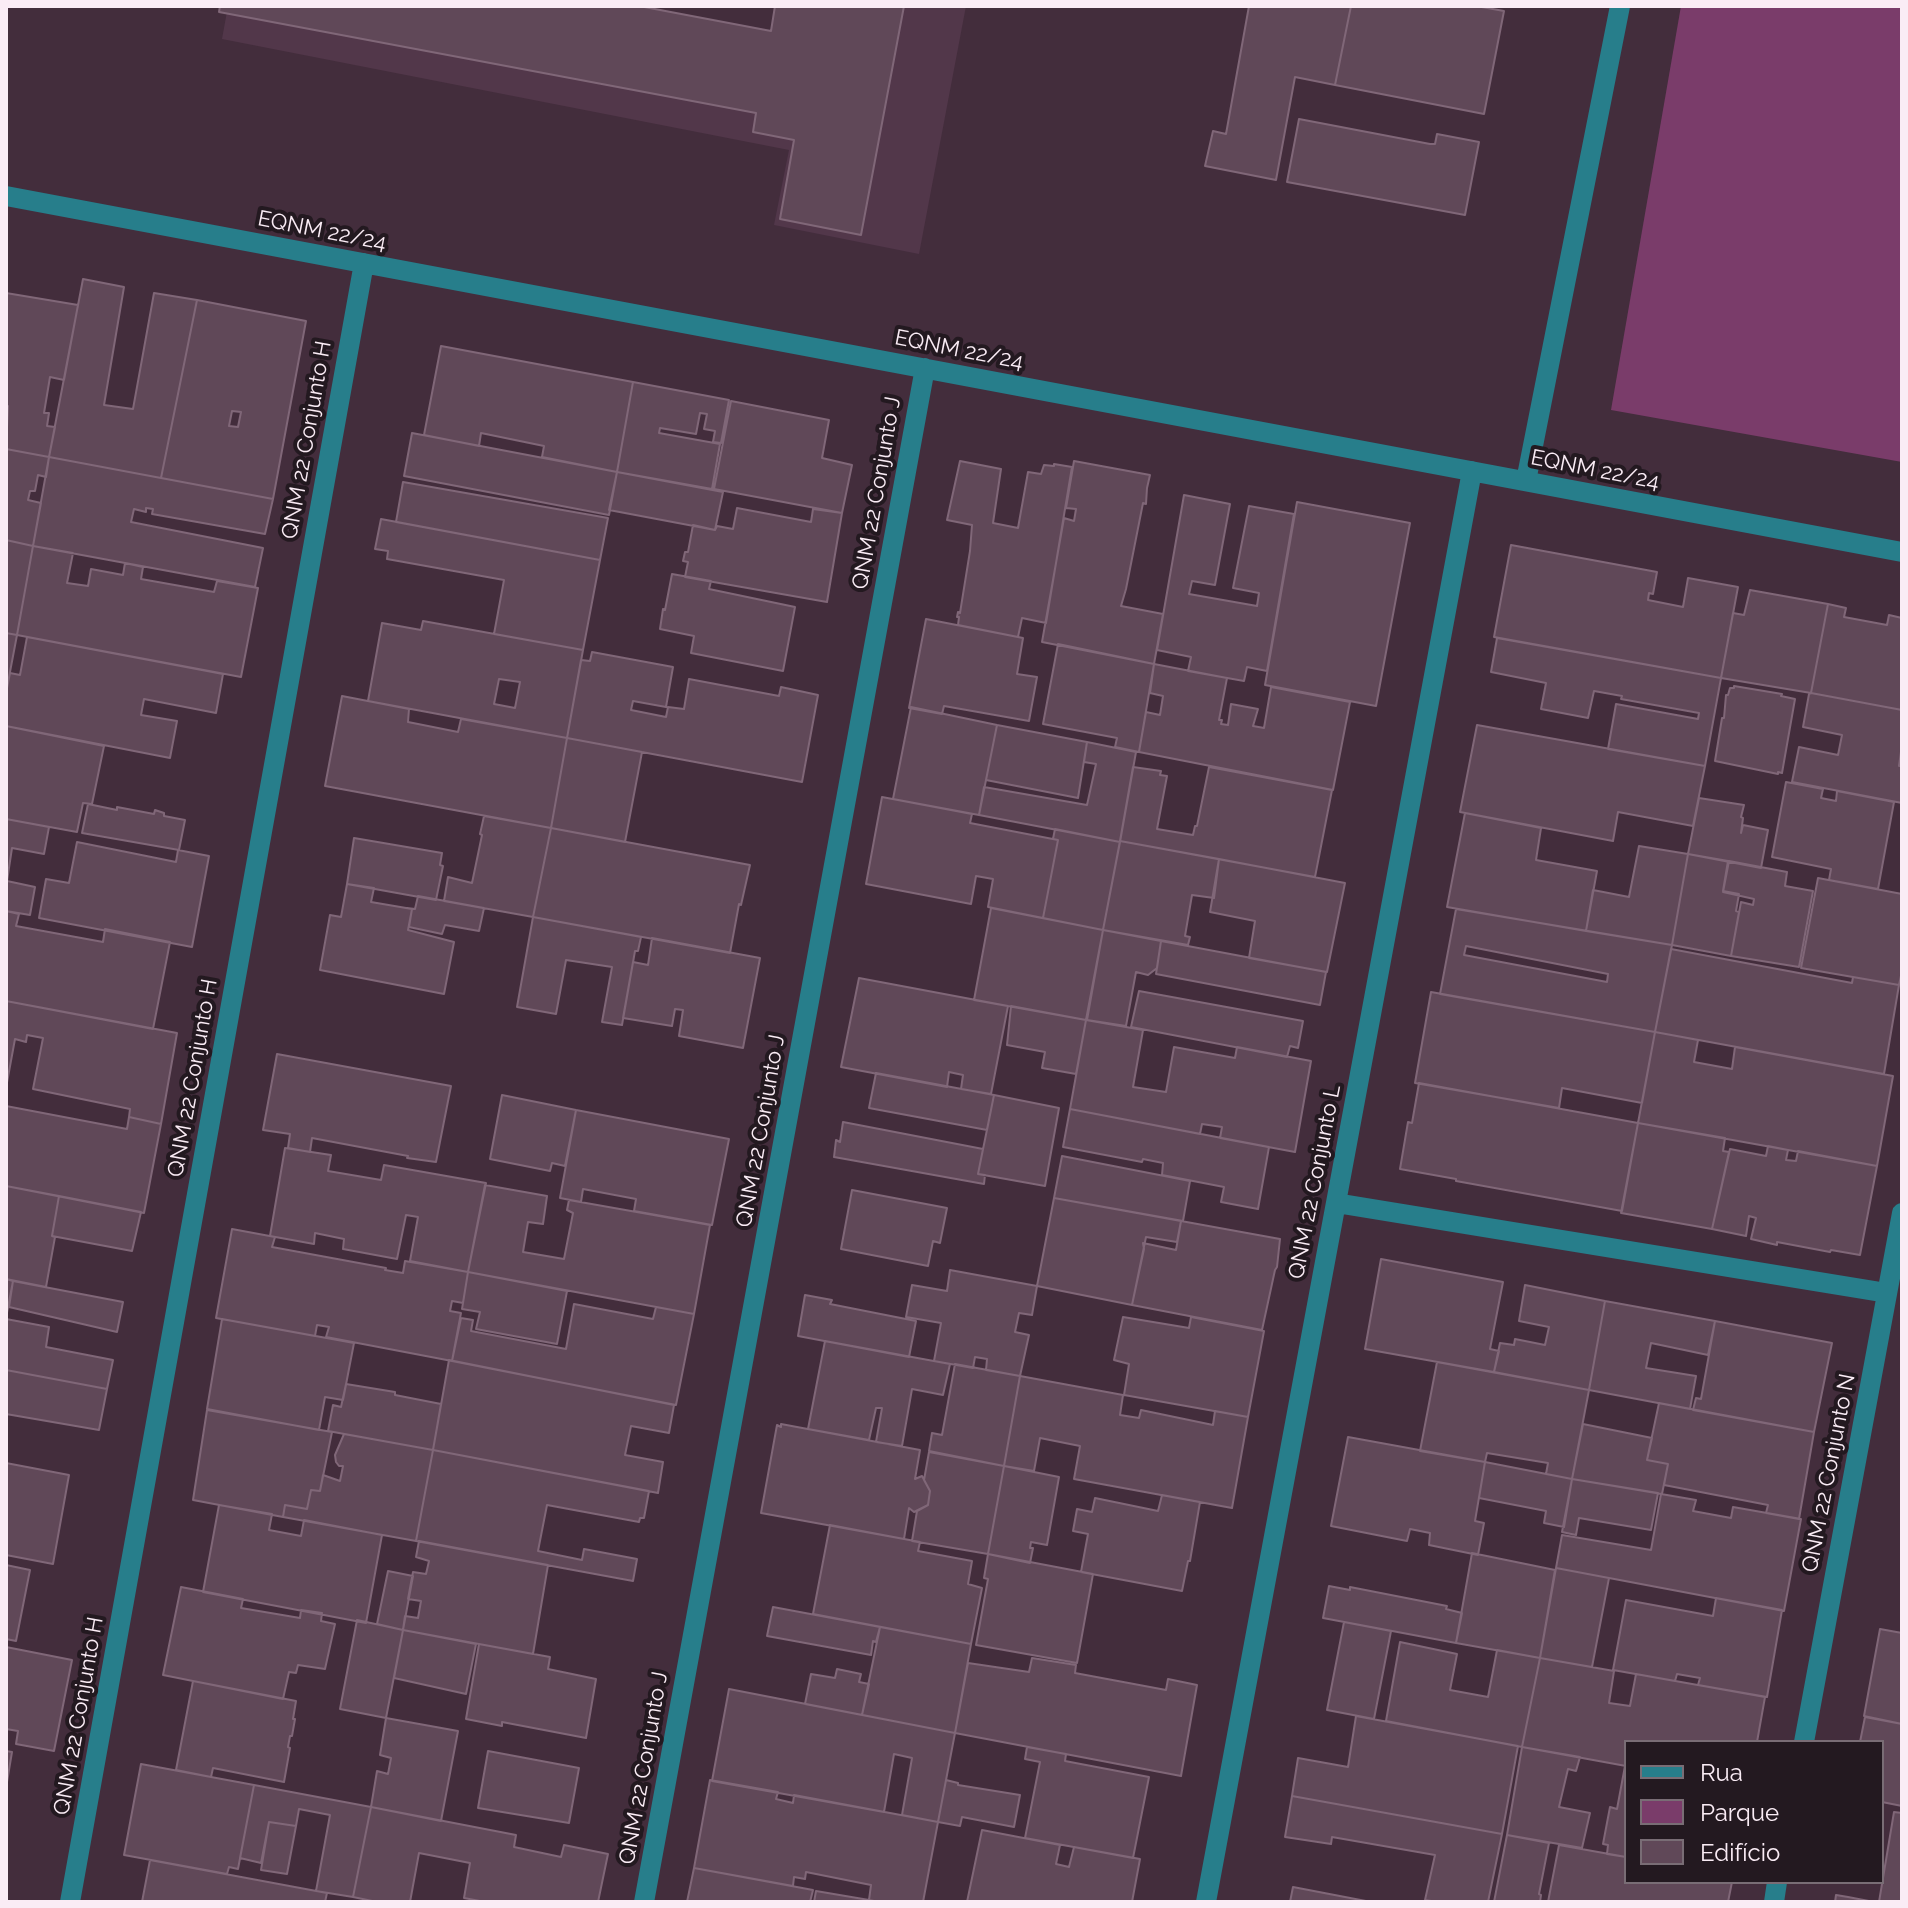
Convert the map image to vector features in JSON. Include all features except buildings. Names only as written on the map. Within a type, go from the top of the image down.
[{"type":"street","points":[[1526,481],[1620,6]]},
{"type":"street","name":"EQNM 22/24","points":[[6,196],[1902,552]]},
{"type":"street","name":"QNM 22 Conjunto H","points":[[70,1902],[364,263]]},
{"type":"street","name":"QNM 22 Conjunto J","points":[[644,1902],[925,368]]},
{"type":"street","name":"QNM 22 Conjunto L","points":[[1206,1902],[1472,471]]},
{"type":"street","points":[[1336,1203],[1887,1293]]},
{"type":"street","name":"QNM 22 Conjunto N","points":[[1804,1740],[1902,1213]]},
{"type":"shaded area","points":[[228,6],[523,6],[781,57],[789,10],[772,6],[966,6],[919,254],[774,225],[789,150],[222,39]]},
{"type":"green space","points":[[1681,6],[1902,6],[1902,462],[1611,410]]}]
